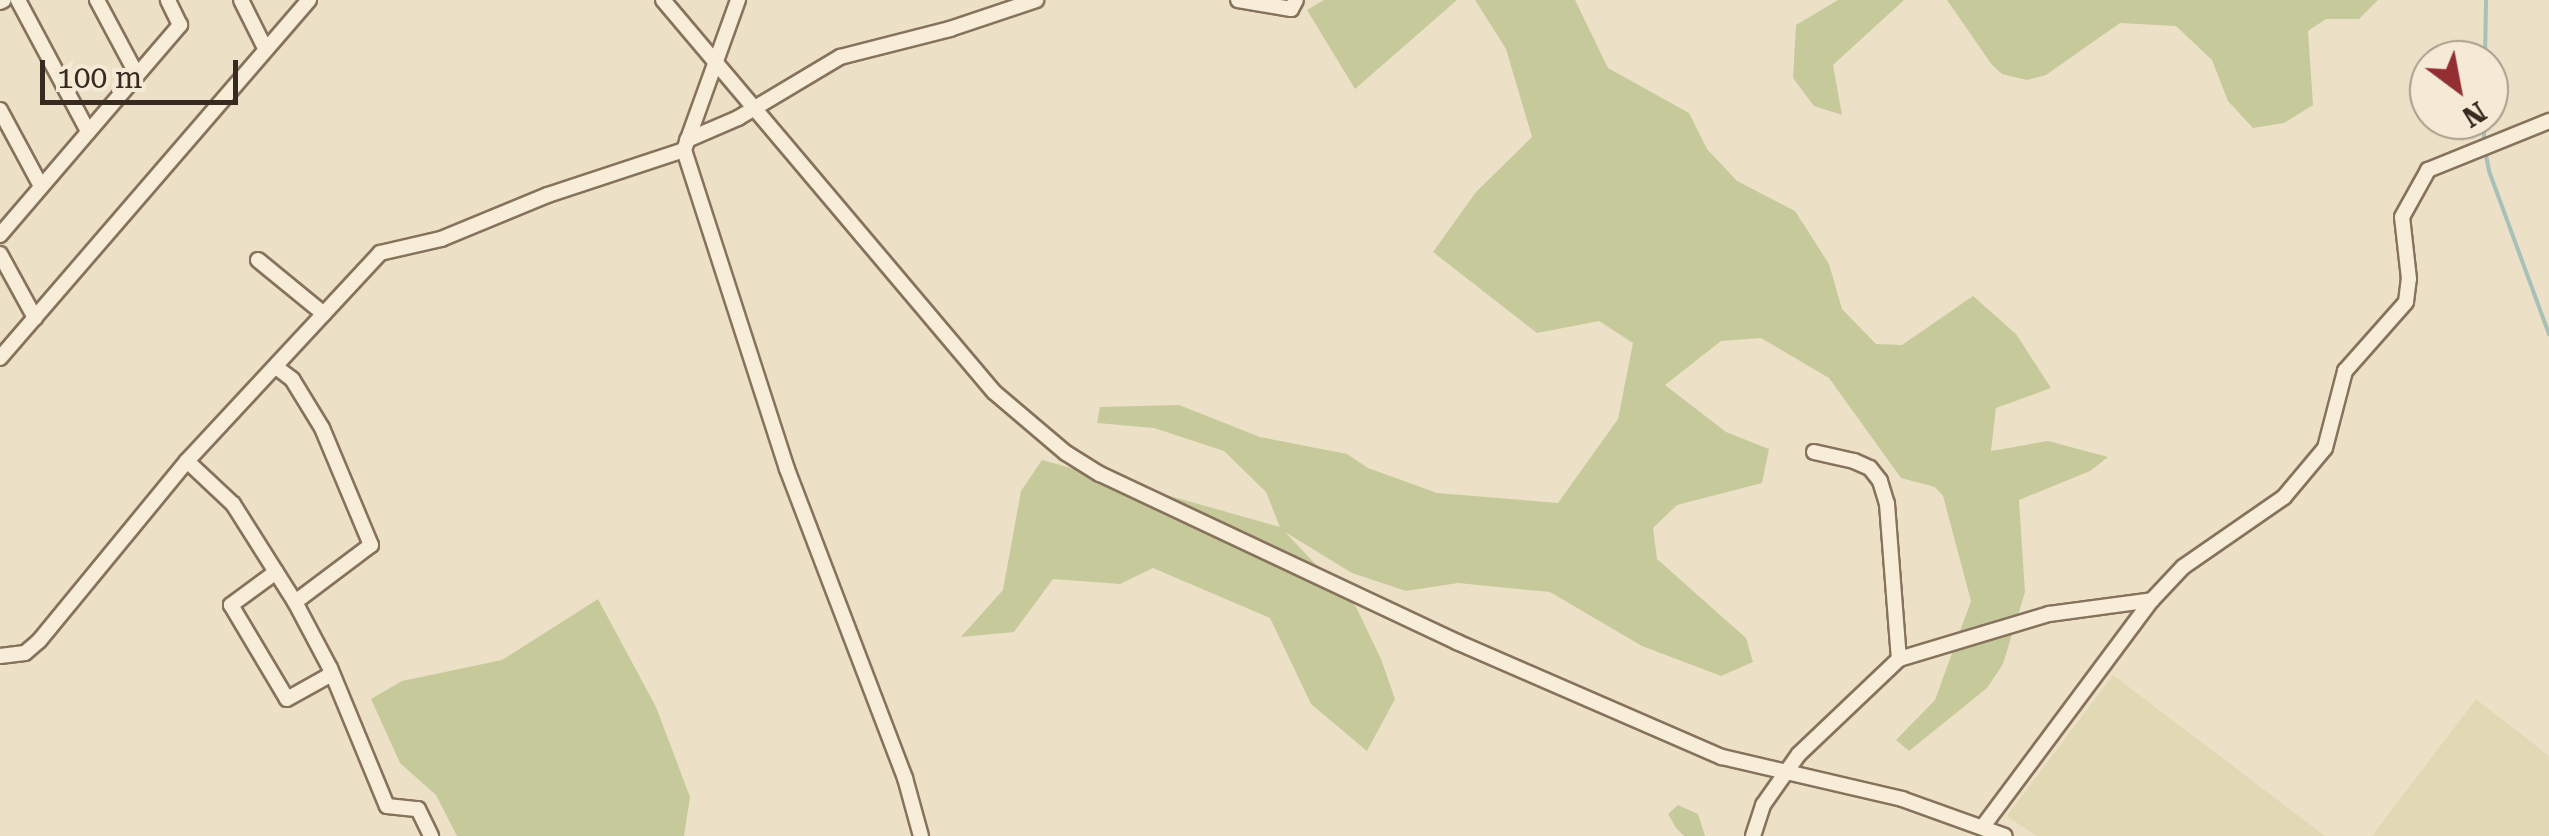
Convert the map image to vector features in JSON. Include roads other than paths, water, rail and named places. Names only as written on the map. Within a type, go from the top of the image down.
[{"type":"street","points":[[18,0],[88,131]]},
{"type":"street","points":[[97,0],[137,75]]},
{"type":"street","points":[[0,236],[180,25],[168,0]]},
{"type":"street","points":[[241,0],[266,48]]},
{"type":"street","points":[[0,358],[309,0]]},
{"type":"street","points":[[662,0],[994,392],[1066,453],[1100,474],[1474,649],[1722,757],[1902,798],[1984,825],[2005,836]]},
{"type":"street","points":[[738,0],[686,145],[788,468],[905,778],[921,836]]},
{"type":"street","points":[[0,656],[25,653],[39,641],[187,462],[380,253],[441,239],[686,145],[840,57],[950,30],[1036,0]]},
{"type":"street","points":[[1238,0],[1291,9],[1296,0]]},
{"type":"street","points":[[0,110],[41,186]]},
{"type":"street","points":[[1984,825],[2152,600],[2182,567],[2284,497],[2325,448],[2345,371],[2406,302],[2410,279],[2402,217],[2412,192],[2428,170],[2549,122]]},
{"type":"street","points":[[0,254],[35,318]]},
{"type":"street","points":[[258,260],[324,314]]},
{"type":"street","points":[[276,367],[292,379],[322,428],[371,544],[294,602]]},
{"type":"street","points":[[1814,452],[1870,468],[1880,481],[1887,504],[1899,659]]},
{"type":"street","points":[[187,462],[233,504],[294,602],[332,674],[387,806],[418,809],[431,836]]},
{"type":"street","points":[[276,572],[231,605],[287,699],[332,674]]},
{"type":"street","points":[[1753,836],[1763,805],[1786,773],[1845,706],[1899,659],[2048,614],[2152,600]]},
{"type":"waterway","points":[[2485,40],[2486,0]]},
{"type":"waterway","points":[[2485,150],[2489,171],[2549,334]]}]
